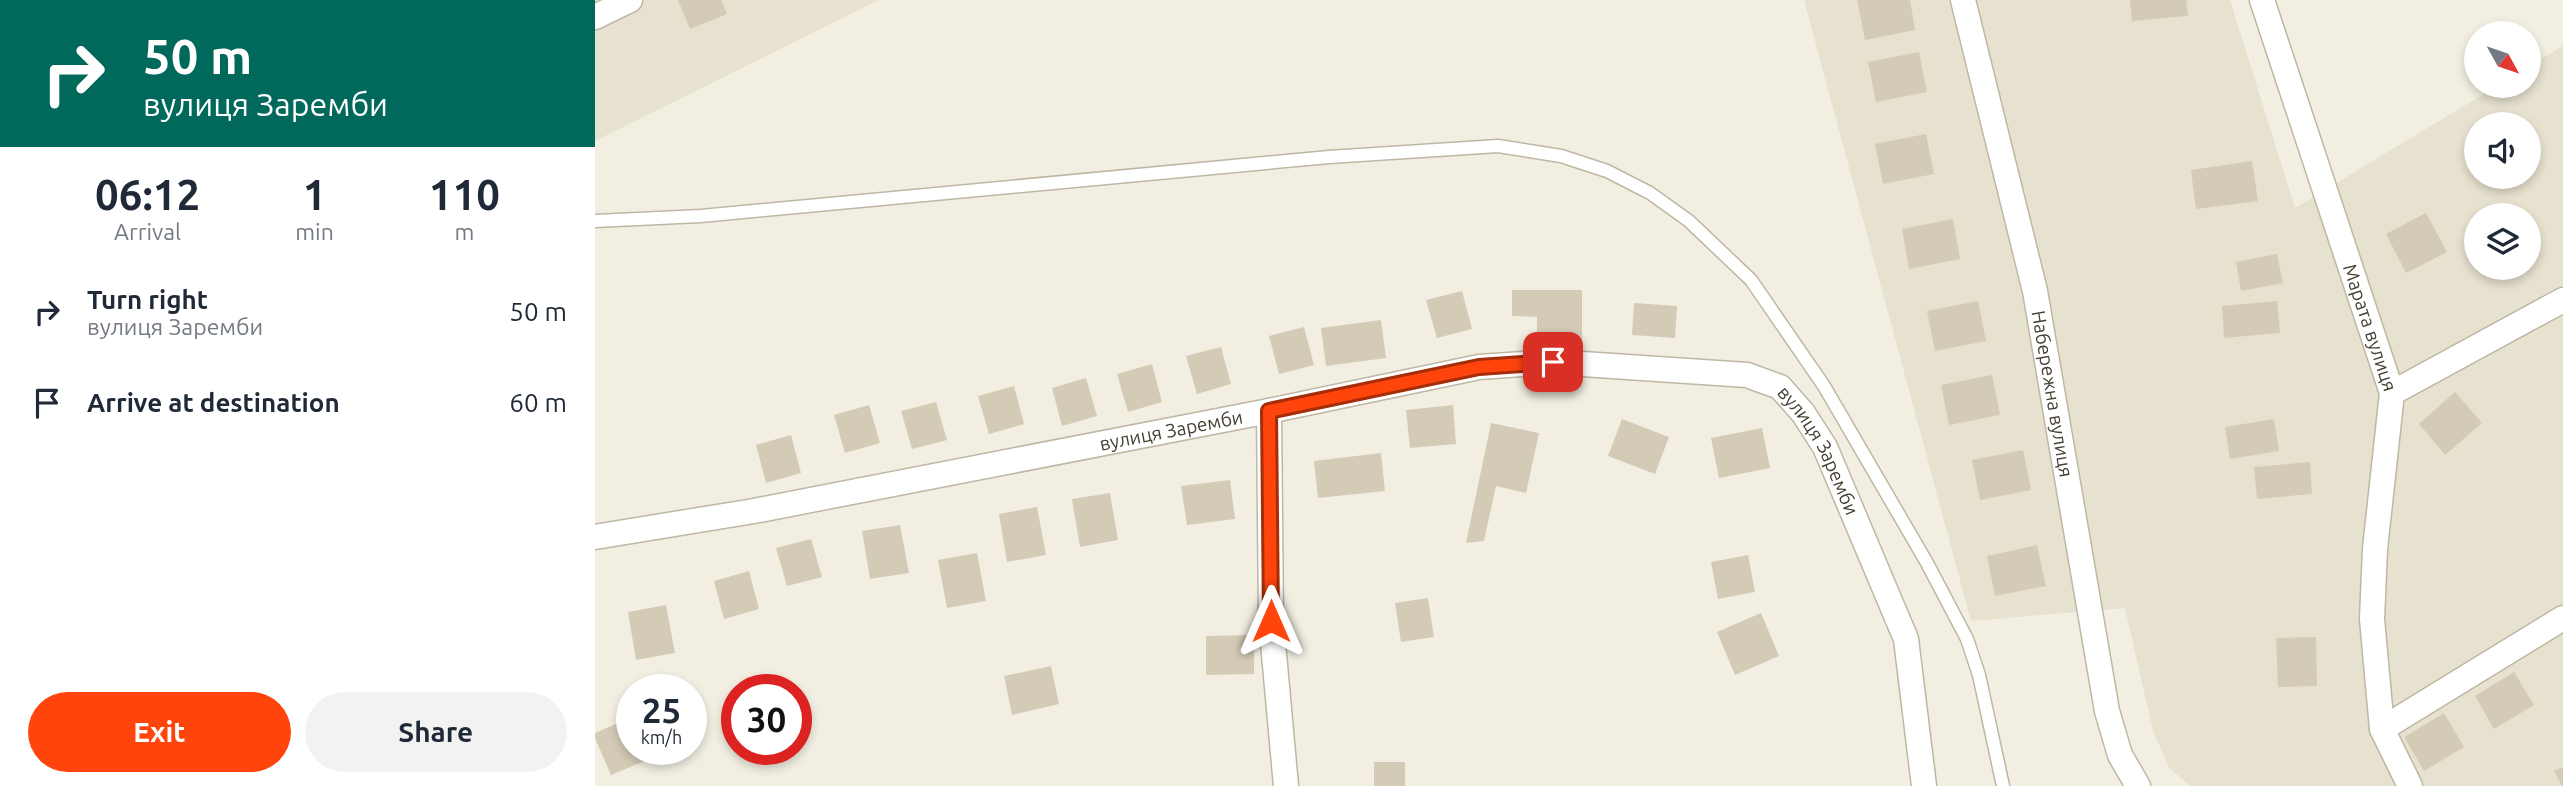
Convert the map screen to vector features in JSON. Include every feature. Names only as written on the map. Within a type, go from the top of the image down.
[{"type":"street","points":[[595,17],[630,0]]},
{"type":"street","name":"Набережна вулиця","points":[[1963,0],[2035,290],[2107,711],[2120,755],[2139,786]]},
{"type":"street","name":"Марата вулиця","points":[[2262,0],[2392,393],[2375,549],[2372,619],[2382,729],[2410,786]]},
{"type":"street","points":[[2392,393],[2563,300]]},
{"type":"street","name":"вулиця Заремби","points":[[595,537],[754,512],[1479,367],[1553,362],[1747,375],[1780,387],[1803,413],[1825,447],[1906,639],[1924,786]]},
{"type":"street","points":[[1269,411],[1271,621],[1286,786]]},
{"type":"street","points":[[2382,729],[2563,618]]},
{"type":"lane","points":[[595,221],[701,216],[1329,158],[1499,146],[1561,156],[1607,171],[1650,193],[1689,221],[1751,280],[1824,386],[1927,563],[1967,639],[1979,675],[2003,786]]},
{"type":"shaded area","points":[[595,0],[879,0],[595,141]]},
{"type":"shaded area","points":[[1804,0],[2230,0],[2295,208],[2477,98],[2541,98],[2541,59],[2563,46],[2563,786],[2191,786],[2169,768],[2153,731],[2125,608],[1971,621]]},
{"type":"building","points":[[678,0],[721,0],[727,14],[690,29]]},
{"type":"building","points":[[1857,0],[1910,0],[1915,30],[1865,40]]},
{"type":"building","points":[[2130,0],[2186,0],[2188,16],[2132,21]]},
{"type":"building","points":[[1919,52],[1927,92],[1876,102],[1868,62]]},
{"type":"building","points":[[1926,134],[1934,174],[1883,184],[1875,144]]},
{"type":"building","points":[[2252,161],[2258,201],[2196,209],[2191,170]]},
{"type":"building","points":[[2426,213],[2447,252],[2406,273],[2386,234]]},
{"type":"building","points":[[1953,219],[1960,259],[1909,269],[1902,229]]},
{"type":"building","points":[[2277,254],[2283,283],[2241,291],[2236,262]]},
{"type":"building","points":[[1512,290],[1582,290],[1582,343],[1537,343],[1537,317],[1512,316]]},
{"type":"building","points":[[1462,291],[1472,329],[1437,338],[1426,300]]},
{"type":"building","points":[[1978,301],[1986,341],[1935,351],[1927,311]]},
{"type":"building","points":[[2277,301],[2280,333],[2224,338],[2222,306]]},
{"type":"building","points":[[1634,303],[1677,306],[1675,338],[1632,335]]},
{"type":"building","points":[[1381,320],[1386,358],[1326,366],[1321,328]]},
{"type":"building","points":[[1304,327],[1314,365],[1279,374],[1269,336]]},
{"type":"building","points":[[1221,347],[1231,384],[1197,394],[1186,356]]},
{"type":"building","points":[[1152,364],[1162,402],[1128,412],[1117,374]]},
{"type":"building","points":[[1992,375],[2000,415],[1949,425],[1941,385]]},
{"type":"building","points":[[1086,378],[1097,416],[1062,426],[1052,388]]},
{"type":"building","points":[[1014,386],[1024,424],[989,434],[978,396]]},
{"type":"building","points":[[2455,392],[2482,423],[2445,455],[2419,424]]},
{"type":"building","points":[[936,402],[947,440],[912,449],[901,411]]},
{"type":"building","points":[[869,405],[880,443],[845,453],[834,415]]},
{"type":"building","points":[[1453,405],[1456,444],[1410,448],[1406,410]]},
{"type":"building","points":[[1622,419],[1669,437],[1655,474],[1608,456]]},
{"type":"building","points":[[2274,419],[2279,451],[2230,459],[2225,427]]},
{"type":"building","points":[[1491,423],[1539,433],[1526,493],[1496,486],[1484,541],[1466,543]]},
{"type":"building","points":[[1762,428],[1770,468],[1719,478],[1711,438]]},
{"type":"building","points":[[791,435],[801,473],[766,483],[756,445]]},
{"type":"building","points":[[2023,450],[2031,490],[1980,500],[1972,460]]},
{"type":"building","points":[[1381,453],[1385,491],[1318,498],[1314,461]]},
{"type":"building","points":[[2310,462],[2312,494],[2257,499],[2254,467]]},
{"type":"building","points":[[1230,480],[1235,519],[1187,525],[1181,486]]},
{"type":"building","points":[[1110,493],[1118,540],[1080,547],[1072,499]]},
{"type":"building","points":[[1037,507],[1046,555],[1007,562],[999,514]]},
{"type":"building","points":[[900,525],[909,573],[870,579],[862,531]]},
{"type":"building","points":[[811,539],[822,577],[787,586],[776,548]]},
{"type":"building","points":[[2037,545],[2046,586],[1995,596],[1987,556]]},
{"type":"building","points":[[977,553],[986,601],[947,608],[938,560]]},
{"type":"building","points":[[1748,555],[1755,592],[1718,599],[1711,562]]},
{"type":"building","points":[[749,571],[759,609],[724,619],[714,581]]},
{"type":"building","points":[[1428,598],[1434,637],[1401,642],[1395,603]]},
{"type":"building","points":[[666,605],[675,653],[636,660],[628,612]]},
{"type":"building","points":[[1761,613],[1779,656],[1735,675],[1717,632]]},
{"type":"building","points":[[1254,635],[1254,674],[1206,675],[1206,636]]},
{"type":"building","points":[[2316,637],[2317,686],[2278,687],[2276,638]]},
{"type":"building","points":[[1051,666],[1059,704],[1012,715],[1004,676]]},
{"type":"building","points":[[2514,672],[2534,705],[2494,729],[2475,696]]},
{"type":"building","points":[[2444,713],[2464,747],[2424,771],[2404,737]]},
{"type":"building","points":[[616,724],[616,765],[635,765],[611,775],[595,733]]},
{"type":"building","points":[[1374,762],[1405,762],[1405,786],[1374,786]]},
{"type":"building","points":[[2563,767],[2563,786],[2562,786],[2554,771]]},
{"type":"route","points":[[1271,621],[1269,411],[1479,367],[1553,362]]}]
